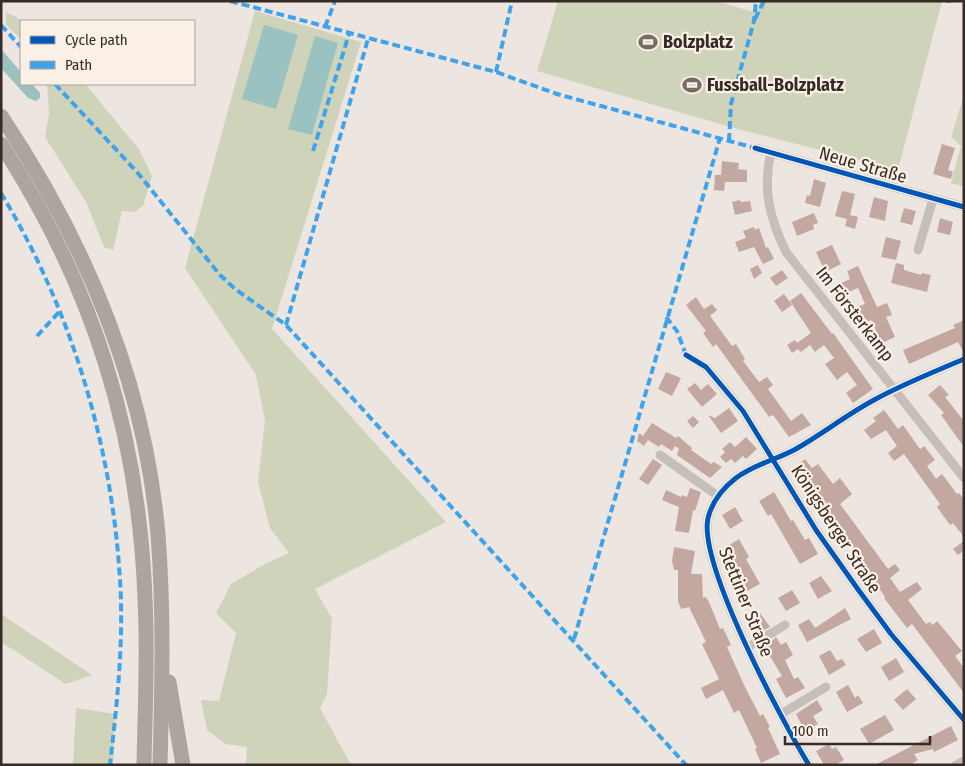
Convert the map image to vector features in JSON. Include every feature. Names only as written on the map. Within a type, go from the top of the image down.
[{"type":"highway","points":[[1,116],[28,157],[78,248],[114,334],[126,371],[139,423],[158,533],[163,644],[160,765]]},
{"type":"highway","points":[[1,144],[47,220],[78,288],[102,348],[121,414],[132,469],[146,598],[144,765]]},
{"type":"highway","points":[[163,644],[183,765]]},
{"type":"street","name":"Neue Straße","points":[[755,148],[964,207]]},
{"type":"street","name":"Im Försterkamp","points":[[771,153],[765,186],[774,229],[786,252],[964,478]]},
{"type":"street","points":[[918,250],[933,199]]},
{"type":"street","name":"Königsberger Straße","points":[[686,356],[706,367],[743,411],[816,530],[857,588],[891,634],[964,720]]},
{"type":"street","name":"Stettiner Straße","points":[[809,765],[781,714],[748,646],[710,551],[708,518],[718,496],[746,472],[792,451],[867,404],[894,390],[964,359]]},
{"type":"street","points":[[660,455],[718,496]]},
{"type":"street","points":[[748,646],[785,625]]},
{"type":"street","points":[[781,714],[826,687]]},
{"type":"street","points":[[956,765],[964,761]]},
{"type":"green space","points":[[558,1],[716,1],[757,13],[760,1],[942,1],[898,170],[734,128],[537,71]]},
{"type":"green space","points":[[255,11],[361,42],[272,329],[446,522],[315,589],[332,619],[327,694],[320,708],[351,765],[246,765],[247,747],[226,744],[207,730],[201,700],[219,701],[236,633],[216,613],[231,584],[265,564],[289,553],[270,528],[258,482],[265,421],[256,375],[185,268]],"holes":[[[338,43],[312,135],[289,128]]]},
{"type":"green space","points":[[6,12],[21,20],[20,38],[6,25]]},
{"type":"green space","points":[[47,85],[86,85],[139,149],[152,176],[143,206],[134,212],[122,211],[113,250],[104,247],[86,202],[45,137],[49,114]]},
{"type":"green space","points":[[964,95],[964,187],[951,183],[961,146],[951,137]]},
{"type":"green space","points":[[1,614],[92,675],[66,684],[1,642]]},
{"type":"green space","points":[[76,708],[115,714],[113,765],[73,765]]},
{"type":"water","points":[[264,25],[298,35],[276,109],[242,99]]},
{"type":"water","points":[[315,36],[338,43],[312,135],[288,129]]},
{"type":"water","points":[[1,49],[20,71],[20,85],[33,85],[40,93],[40,98],[36,101],[28,98],[1,68]]},
{"type":"building","points":[[942,144],[955,148],[948,170],[953,172],[951,179],[933,174]]},
{"type":"building","points":[[722,161],[739,163],[738,169],[747,170],[747,182],[725,182],[724,191],[714,190],[715,175],[721,175]]},
{"type":"building","points":[[814,179],[826,183],[820,207],[805,203],[807,195],[810,196]]},
{"type":"building","points":[[842,191],[855,194],[850,215],[858,217],[855,229],[845,226],[847,219],[835,216]]},
{"type":"building","points":[[874,197],[888,201],[885,221],[869,217]]},
{"type":"building","points":[[740,200],[741,202],[750,201],[752,211],[735,215],[732,202]]},
{"type":"building","points":[[904,208],[916,211],[912,225],[900,222]]},
{"type":"building","points":[[814,213],[818,223],[813,225],[814,229],[797,236],[792,222]]},
{"type":"building","points":[[940,218],[953,222],[950,235],[937,232]]},
{"type":"building","points":[[754,227],[755,230],[759,228],[766,248],[768,247],[774,259],[763,264],[754,247],[739,252],[735,242],[746,238],[743,231]]},
{"type":"building","points":[[886,237],[901,241],[896,260],[881,257]]},
{"type":"building","points":[[832,245],[841,264],[825,272],[816,252]]},
{"type":"building","points":[[896,263],[904,265],[904,270],[921,275],[922,273],[931,275],[927,292],[891,283]]},
{"type":"building","points":[[758,265],[762,273],[754,279],[750,269]]},
{"type":"building","points":[[858,266],[877,307],[887,303],[892,315],[886,317],[895,337],[882,343],[871,320],[864,323],[857,307],[865,304],[858,288],[844,294],[839,284],[850,279],[847,271]]},
{"type":"building","points":[[782,270],[788,278],[776,286],[770,278]]},
{"type":"building","points":[[801,293],[833,333],[873,389],[853,403],[846,393],[857,385],[847,372],[837,380],[825,364],[834,358],[824,345],[815,352],[810,345],[801,352],[798,349],[792,353],[787,345],[795,340],[797,343],[811,333],[790,301]]},
{"type":"building","points":[[784,294],[792,305],[782,312],[774,301]]},
{"type":"building","points":[[696,297],[704,309],[712,304],[717,310],[710,316],[732,346],[736,344],[745,359],[743,361],[759,382],[767,377],[773,385],[768,389],[791,421],[802,413],[811,425],[789,437],[773,415],[769,417],[716,344],[713,347],[703,333],[706,331],[686,305]]},
{"type":"building","points":[[964,320],[964,353],[958,342],[909,364],[903,350],[955,328],[953,325]]},
{"type":"building","points":[[666,372],[681,378],[672,396],[658,389]]},
{"type":"building","points":[[695,383],[701,390],[708,384],[717,394],[702,407],[687,389]]},
{"type":"building","points":[[940,385],[949,395],[945,397],[964,421],[964,447],[941,415],[944,413],[928,395]]},
{"type":"building","points":[[729,408],[738,421],[721,433],[708,415],[715,418]]},
{"type":"building","points":[[884,410],[898,429],[903,425],[920,449],[924,446],[935,460],[927,466],[936,479],[942,474],[957,494],[959,493],[964,499],[964,537],[953,523],[950,525],[937,507],[940,504],[904,454],[894,461],[888,453],[897,446],[886,430],[871,439],[864,430],[876,421],[873,418]]},
{"type":"building","points":[[693,416],[699,422],[693,428],[687,421]]},
{"type":"building","points":[[652,423],[676,438],[678,436],[692,448],[691,450],[711,464],[714,462],[722,467],[710,478],[677,455],[679,449],[675,446],[672,451],[661,444],[659,447],[648,440],[644,446],[637,441],[639,433],[643,436]]},
{"type":"building","points":[[746,437],[757,449],[746,459],[743,456],[735,463],[731,459],[726,463],[720,457],[725,452],[722,449],[730,442],[735,447]]},
{"type":"building","points":[[653,459],[662,465],[648,485],[639,479]]},
{"type":"building","points":[[805,459],[812,468],[818,464],[833,484],[840,478],[852,494],[840,504],[888,569],[895,564],[900,570],[890,578],[900,592],[917,582],[922,589],[908,600],[926,624],[930,622],[933,625],[937,621],[962,651],[955,656],[964,668],[964,693],[912,624],[907,628],[884,598],[853,550],[855,549],[830,517],[832,515],[795,467]]},
{"type":"building","points":[[690,488],[701,492],[695,511],[693,510],[689,533],[675,531],[679,507],[662,500],[666,490],[681,497],[682,495],[687,497]]},
{"type":"building","points":[[774,492],[791,521],[793,520],[805,540],[809,538],[818,554],[800,564],[771,514],[768,516],[759,501]]},
{"type":"building","points":[[735,507],[743,521],[730,529],[722,515]]},
{"type":"building","points":[[739,539],[749,557],[746,559],[760,584],[743,593],[732,577],[737,574],[723,549]]},
{"type":"building","points":[[964,541],[964,550],[958,555],[953,549]]},
{"type":"building","points":[[674,547],[695,551],[691,574],[702,574],[703,598],[706,597],[709,602],[720,629],[723,628],[731,645],[727,647],[745,687],[760,716],[763,714],[770,727],[768,728],[780,754],[761,763],[755,749],[757,748],[739,710],[734,713],[723,690],[706,699],[701,688],[719,679],[702,644],[706,642],[689,607],[681,609],[678,601],[678,570],[674,570],[672,561]]},
{"type":"building","points":[[821,576],[832,591],[818,599],[809,583]]},
{"type":"building","points":[[792,590],[800,603],[786,611],[778,598]]},
{"type":"building","points":[[845,608],[851,619],[807,642],[798,625],[809,619],[815,628]]},
{"type":"building","points":[[760,613],[770,627],[757,633],[749,619]]},
{"type":"building","points":[[874,629],[882,643],[866,652],[857,639]]},
{"type":"building","points":[[776,637],[781,645],[786,642],[793,655],[785,660],[794,679],[798,677],[805,688],[786,698],[776,679],[782,676],[765,648]]},
{"type":"building","points":[[830,650],[837,661],[842,659],[846,665],[829,675],[819,656]]},
{"type":"building","points":[[896,658],[904,672],[889,681],[881,667]]},
{"type":"building","points":[[848,685],[855,698],[858,695],[863,703],[847,712],[836,692]]},
{"type":"building","points":[[907,689],[916,699],[903,710],[894,700]]},
{"type":"building","points":[[817,700],[823,710],[813,716],[818,724],[805,731],[796,714]]},
{"type":"building","points":[[885,715],[894,730],[869,744],[860,729]]},
{"type":"building","points":[[951,726],[958,740],[934,752],[933,749],[914,754],[918,760],[910,765],[875,765]]},
{"type":"building","points":[[829,744],[832,749],[836,747],[844,760],[835,765],[824,765],[816,751]]},
{"type":"marked path","points":[[230,1],[496,72],[557,94],[755,148]]},
{"type":"marked path","points":[[325,27],[335,1]]},
{"type":"marked path","points":[[496,72],[512,1]]},
{"type":"marked path","points":[[729,141],[731,104],[754,21],[756,1]]},
{"type":"marked path","points":[[755,19],[764,1]]},
{"type":"marked path","points":[[1,25],[20,46]]},
{"type":"marked path","points":[[313,151],[349,34]]},
{"type":"marked path","points":[[286,325],[368,39]]},
{"type":"marked path","points":[[56,85],[137,172],[220,275],[235,289],[286,325],[686,765]]},
{"type":"marked path","points":[[574,639],[720,138]]},
{"type":"marked path","points":[[1,193],[26,237],[48,283],[67,331],[84,379],[108,479],[115,529],[121,603],[119,672],[110,765]]},
{"type":"marked path","points":[[37,336],[60,311]]},
{"type":"marked path","points":[[666,317],[677,331],[686,355]]},
{"type":"cycle path","points":[[755,148],[964,207]]},
{"type":"cycle path","points":[[686,355],[706,367],[743,411],[816,530],[857,588],[891,634],[964,720]]},
{"type":"cycle path","points":[[809,765],[780,714],[728,605],[708,540],[708,518],[710,512],[722,491],[743,473],[794,450],[885,394],[964,359]]},
{"type":"place","name":"Bolzplatz","points":[[648,42]]},
{"type":"place","name":"Fussball-Bolzplatz","points":[[692,85]]}]
